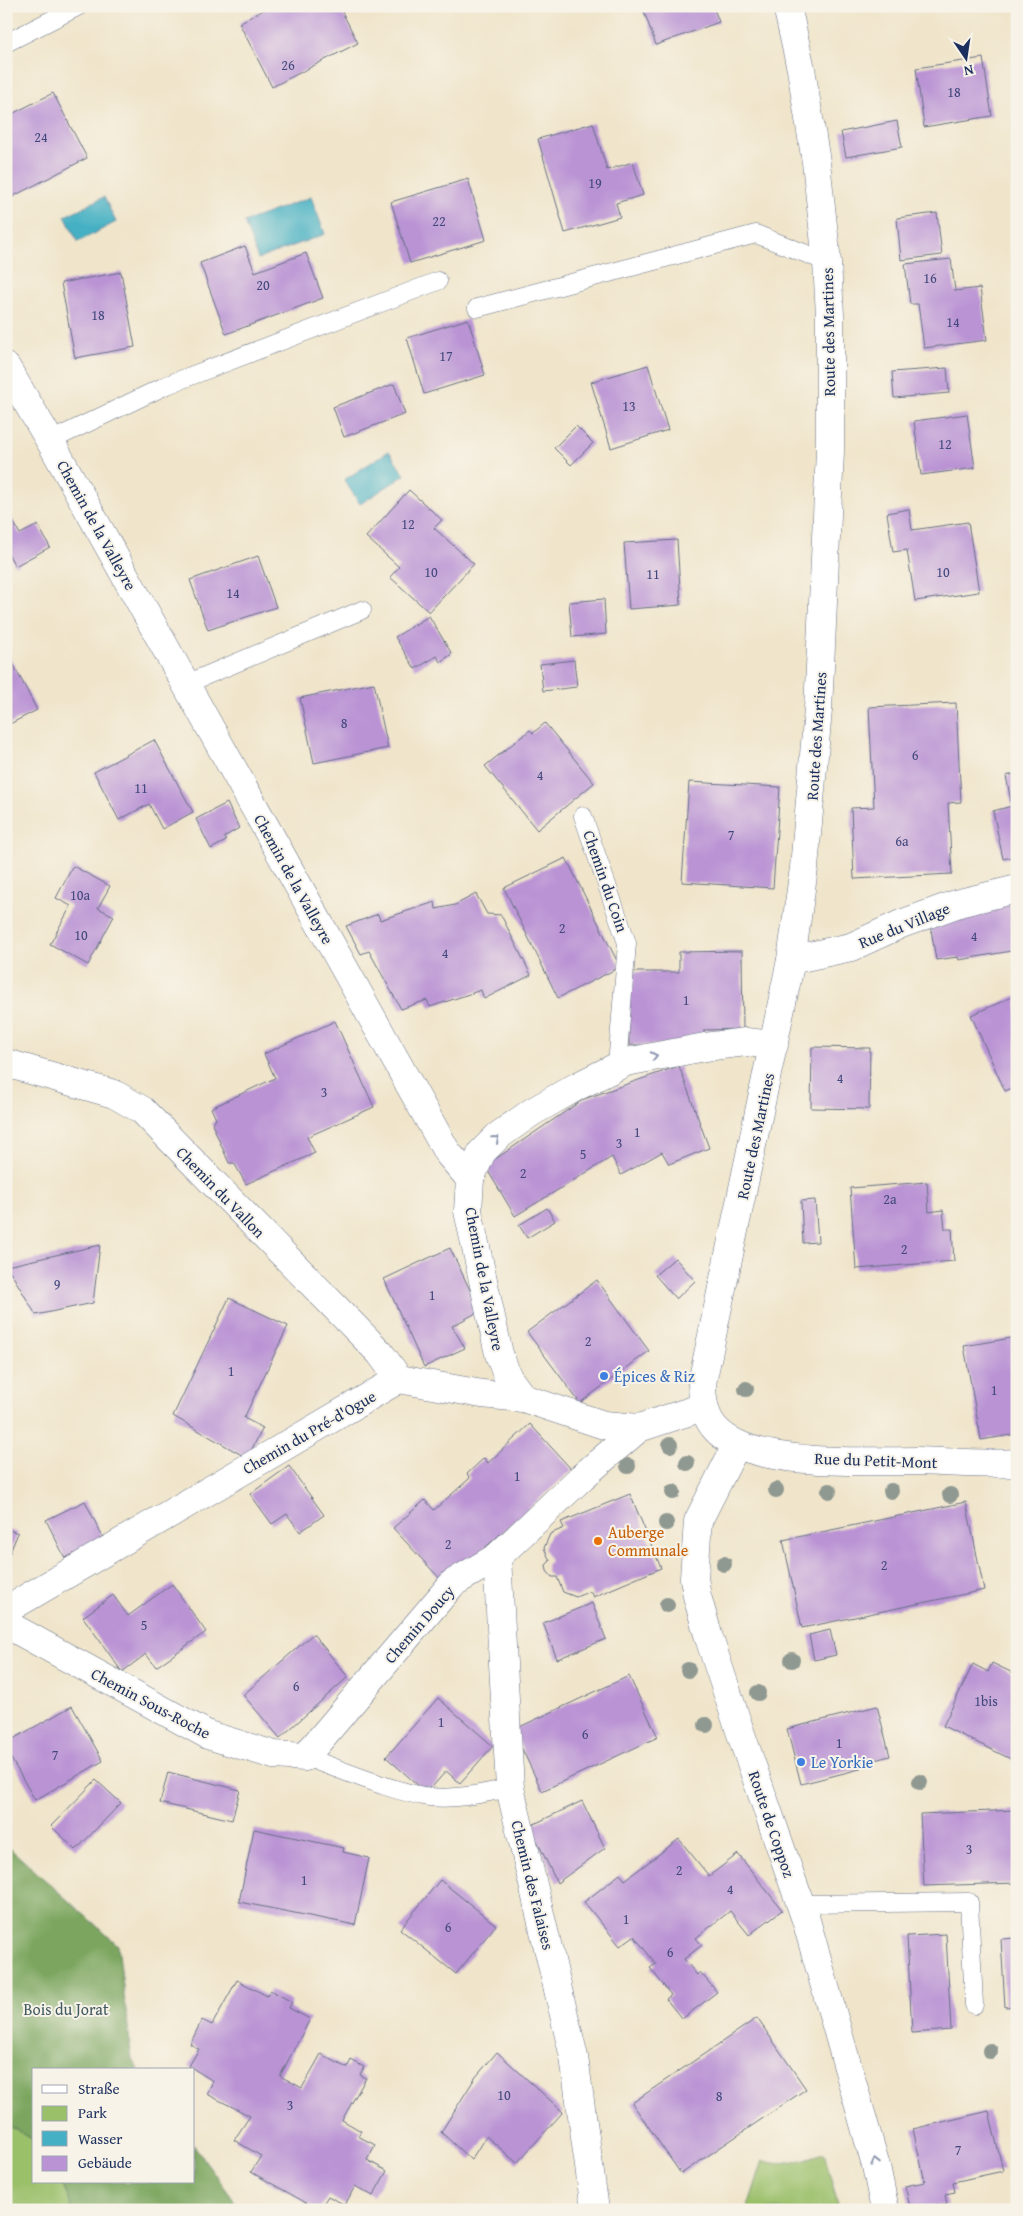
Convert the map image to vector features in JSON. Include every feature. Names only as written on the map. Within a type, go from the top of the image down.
[{"type":"street","name":"Route des Martines","points":[[737,1444],[715,1428],[706,1416],[703,1407],[702,1383],[791,960],[811,803],[824,623],[830,450],[830,315],[827,262],[809,115],[787,6]]},
{"type":"street","name":"Chemin de la Valleyre","points":[[8,374],[50,442],[447,1152],[470,1179],[468,1211],[485,1297],[499,1354],[508,1378],[523,1398]]},
{"type":"street","name":"Rue du Village","points":[[791,960],[851,947],[901,924],[959,903],[1017,889]]},
{"type":"street","points":[[470,1179],[482,1152],[498,1136],[532,1112],[616,1066],[626,1062],[705,1047],[746,1042],[774,1045]]},
{"type":"street","name":"Chemin du Vallon","points":[[6,1063],[114,1094],[142,1110],[380,1353],[399,1379]]},
{"type":"street","points":[[399,1379],[482,1394],[523,1398],[604,1425],[639,1428],[655,1425],[703,1407]]},
{"type":"street","name":"Chemin du Pré-d'Ogue","points":[[6,1610],[399,1379]]},
{"type":"street","name":"Chemin Doucy","points":[[305,1757],[453,1583],[496,1557],[582,1477],[639,1428]]},
{"type":"street","name":"Rue du Petit-Mont","points":[[737,1444],[775,1455],[799,1458],[1017,1463]]},
{"type":"street","name":"Route de Coppoz","points":[[737,1444],[698,1521],[694,1578],[709,1638],[801,1904],[850,2068],[876,2166],[885,2210]]},
{"type":"street","name":"Chemin des Falaises","points":[[496,1557],[510,1788],[574,2057],[595,2210]]},
{"type":"street","name":"Chemin Sous-Roche","points":[[6,1624],[208,1735],[274,1755],[305,1757]]},
{"type":"lane","points":[[6,43],[80,6]]},
{"type":"lane","points":[[477,308],[756,234],[827,262]]},
{"type":"lane","points":[[50,442],[167,385],[438,281]]},
{"type":"lane","points":[[186,684],[362,610]]},
{"type":"lane","name":"Chemin du Coin","points":[[583,816],[627,943],[616,1066]]},
{"type":"lane","points":[[305,1757],[403,1791],[431,1797],[467,1796],[510,1788]]},
{"type":"lane","points":[[801,1904],[969,1902],[974,2005]]},
{"type":"green space","name":"Bois du Jorat","points":[[6,1845],[118,1945],[132,2060],[138,2068],[32,2068],[32,2139],[6,2124]]},
{"type":"green space","points":[[6,2124],[32,2139],[32,2184],[63,2184],[73,2210],[6,2210]]},
{"type":"green space","points":[[195,2146],[241,2210],[73,2210],[63,2184],[195,2184]]},
{"type":"green space","points":[[824,2153],[839,2208],[834,2210],[747,2210],[763,2160],[779,2164]]},
{"type":"water","points":[[104,197],[116,222],[78,242],[65,216]]},
{"type":"water","points":[[311,197],[325,234],[258,259],[244,222]]},
{"type":"water","points":[[389,451],[405,475],[360,504],[344,480]]},
{"type":"building","points":[[271,6],[339,6],[358,43],[272,87],[239,23]]},
{"type":"building","points":[[642,6],[713,6],[719,22],[656,45]]},
{"type":"building","points":[[983,58],[992,116],[924,127],[916,68]]},
{"type":"building","points":[[53,93],[87,158],[6,200],[6,117]]},
{"type":"building","points":[[897,121],[902,147],[846,157],[841,132]]},
{"type":"building","points":[[593,123],[607,170],[633,162],[643,195],[616,203],[620,217],[565,233],[538,139]]},
{"type":"building","points":[[468,179],[486,240],[410,263],[391,202]]},
{"type":"building","points":[[937,213],[942,255],[901,260],[897,218]]},
{"type":"building","points":[[245,246],[255,272],[306,253],[323,298],[226,334],[200,263]]},
{"type":"building","points":[[951,259],[955,291],[980,288],[987,340],[924,348],[918,304],[910,304],[905,264]]},
{"type":"building","points":[[121,272],[135,347],[75,358],[61,283]]},
{"type":"building","points":[[468,319],[485,375],[424,394],[407,338]]},
{"type":"building","points":[[648,365],[668,430],[611,448],[591,382]]},
{"type":"building","points":[[947,368],[949,393],[894,398],[892,372]]},
{"type":"building","points":[[394,384],[405,414],[344,437],[333,407]]},
{"type":"building","points":[[967,414],[975,468],[921,475],[914,421]]},
{"type":"building","points":[[576,426],[593,443],[571,465],[554,448]]},
{"type":"building","points":[[409,490],[442,520],[434,528],[474,564],[429,612],[390,577],[399,567],[366,537]]},
{"type":"building","points":[[6,508],[20,534],[38,525],[50,547],[15,566],[9,555],[6,556]]},
{"type":"building","points":[[909,509],[912,530],[968,522],[979,592],[915,601],[907,550],[893,552],[887,513]]},
{"type":"building","points":[[677,540],[681,605],[629,609],[624,543]]},
{"type":"building","points":[[258,556],[276,607],[208,630],[190,580]]},
{"type":"building","points":[[604,599],[606,634],[572,637],[569,602]]},
{"type":"building","points":[[429,616],[452,654],[440,662],[437,656],[415,669],[395,637]]},
{"type":"building","points":[[6,650],[37,710],[6,726]]},
{"type":"building","points":[[574,660],[577,687],[543,691],[540,664]]},
{"type":"building","points":[[374,683],[388,748],[314,763],[300,698]]},
{"type":"building","points":[[956,703],[961,802],[948,803],[952,874],[854,879],[851,808],[874,807],[869,707]]},
{"type":"building","points":[[545,723],[594,783],[537,830],[485,766],[530,730],[533,733]]},
{"type":"building","points":[[154,740],[193,812],[162,829],[149,804],[119,820],[94,772]]},
{"type":"building","points":[[1017,773],[1017,856],[1003,859],[993,811],[1012,806],[1006,776]]},
{"type":"building","points":[[689,782],[780,787],[773,888],[682,882]]},
{"type":"building","points":[[227,803],[239,828],[224,837],[226,841],[211,849],[196,819]]},
{"type":"building","points":[[566,858],[620,967],[558,998],[504,888]]},
{"type":"building","points":[[73,866],[110,886],[98,908],[114,916],[88,965],[50,944],[71,906],[56,898]]},
{"type":"building","points":[[476,894],[487,914],[501,915],[531,975],[484,999],[481,990],[430,1007],[427,1000],[401,1009],[369,951],[361,954],[346,926],[378,914],[380,920],[435,902],[436,909],[455,905]]},
{"type":"building","points":[[1015,903],[1017,950],[959,960],[958,957],[936,960],[930,923]]},
{"type":"building","points":[[742,951],[743,1029],[704,1030],[704,1045],[629,1045],[628,972],[679,972],[679,952]]},
{"type":"building","points":[[1017,995],[1017,1086],[1005,1091],[971,1015]]},
{"type":"building","points":[[335,1021],[374,1107],[307,1137],[315,1153],[246,1184],[234,1163],[229,1163],[212,1124],[216,1119],[211,1108],[275,1078],[264,1054]]},
{"type":"building","points":[[812,1047],[870,1048],[869,1109],[811,1108]]},
{"type":"building","points":[[679,1066],[709,1148],[669,1164],[662,1152],[621,1175],[612,1157],[515,1216],[485,1166],[584,1099]]},
{"type":"building","points":[[927,1182],[929,1212],[943,1210],[945,1229],[952,1229],[954,1261],[856,1269],[850,1188]]},
{"type":"building","points":[[815,1200],[818,1242],[803,1243],[801,1201]]},
{"type":"building","points":[[547,1208],[555,1221],[527,1238],[519,1225]]},
{"type":"building","points":[[100,1245],[93,1303],[36,1315],[7,1266]]},
{"type":"building","points":[[450,1248],[480,1311],[452,1326],[465,1348],[424,1367],[384,1279]]},
{"type":"building","points":[[675,1258],[695,1281],[676,1299],[655,1275]]},
{"type":"building","points":[[597,1280],[649,1351],[580,1403],[527,1332]]},
{"type":"building","points":[[229,1298],[288,1326],[244,1418],[263,1428],[247,1458],[173,1416]]},
{"type":"building","points":[[1017,1337],[1017,1434],[981,1440],[964,1346]]},
{"type":"building","points":[[530,1424],[572,1470],[470,1561],[443,1582],[393,1528],[425,1500],[434,1510],[470,1478],[467,1474],[484,1458],[488,1463]]},
{"type":"building","points":[[289,1466],[324,1515],[300,1532],[287,1514],[272,1524],[250,1494]]},
{"type":"building","name":"Auberge Communale","points":[[630,1494],[661,1568],[593,1597],[590,1591],[576,1597],[563,1592],[557,1577],[552,1577],[547,1571],[546,1565],[550,1561],[544,1548],[550,1534],[564,1528],[561,1522]]},
{"type":"building","points":[[85,1501],[104,1540],[65,1558],[46,1520]]},
{"type":"building","points":[[966,1502],[984,1590],[802,1628],[783,1540]]},
{"type":"building","points":[[6,1529],[18,1533],[6,1562]]},
{"type":"building","points":[[172,1584],[206,1632],[156,1667],[146,1654],[122,1672],[83,1617],[113,1595],[128,1616]]},
{"type":"building","points":[[592,1603],[606,1639],[557,1659],[543,1623]]},
{"type":"building","points":[[830,1630],[836,1655],[814,1660],[809,1635]]},
{"type":"building","points":[[313,1634],[348,1677],[280,1738],[243,1695]]},
{"type":"building","points":[[992,1663],[1017,1675],[1017,1762],[943,1726],[973,1664],[988,1672]]},
{"type":"building","points":[[629,1676],[658,1737],[542,1791],[513,1730]]},
{"type":"building","points":[[438,1698],[493,1746],[460,1783],[446,1771],[427,1793],[386,1757]]},
{"type":"building","points":[[72,1706],[103,1761],[35,1800],[6,1750],[6,1743]]},
{"type":"building","points":[[877,1706],[890,1756],[859,1764],[860,1769],[801,1784],[787,1729]]},
{"type":"building","points":[[168,1772],[240,1790],[232,1820],[160,1803]]},
{"type":"building","points":[[96,1780],[121,1803],[76,1850],[51,1826]]},
{"type":"building","points":[[582,1801],[605,1848],[557,1883],[530,1826]]},
{"type":"building","points":[[1017,1810],[1017,1883],[924,1886],[920,1814]]},
{"type":"building","points":[[254,1829],[344,1848],[343,1852],[369,1858],[355,1925],[239,1902]]},
{"type":"building","points":[[679,1839],[709,1876],[738,1854],[782,1910],[749,1935],[730,1911],[696,1938],[702,1945],[684,1959],[697,1975],[700,1972],[717,1992],[682,2019],[666,1999],[671,1995],[650,1968],[656,1964],[634,1936],[620,1946],[584,1902],[620,1874],[625,1880]]},
{"type":"building","points":[[440,1880],[496,1925],[456,1974],[400,1929]]},
{"type":"building","points":[[946,1934],[951,2030],[912,2033],[907,1936]]},
{"type":"building","points":[[1017,1938],[1017,2006],[1005,2007],[1001,1939]]},
{"type":"building","points":[[237,1980],[267,1996],[270,1990],[292,2002],[289,2008],[310,2019],[280,2076],[302,2088],[321,2054],[347,2068],[351,2060],[364,2067],[360,2075],[366,2078],[342,2120],[361,2131],[358,2136],[375,2145],[367,2160],[387,2171],[373,2196],[355,2186],[345,2205],[328,2196],[319,2210],[251,2172],[261,2156],[234,2140],[250,2116],[207,2094],[213,2081],[189,2066],[199,2049],[190,2044],[202,2020],[212,2025]]},
{"type":"building","points":[[757,2018],[806,2089],[681,2174],[632,2103]]},
{"type":"building","points":[[497,2052],[563,2112],[517,2163],[486,2136],[471,2160],[441,2132],[475,2078]]},
{"type":"building","points":[[989,2111],[1003,2171],[953,2182],[955,2192],[945,2194],[947,2205],[910,2207],[905,2186],[925,2182],[913,2129]]},
{"type":"place","name":"Épices & Riz","points":[[604,1376]]},
{"type":"place","name":"Auberge Communale","points":[[598,1541]]},
{"type":"place","name":"Le Yorkie","points":[[801,1762]]}]
